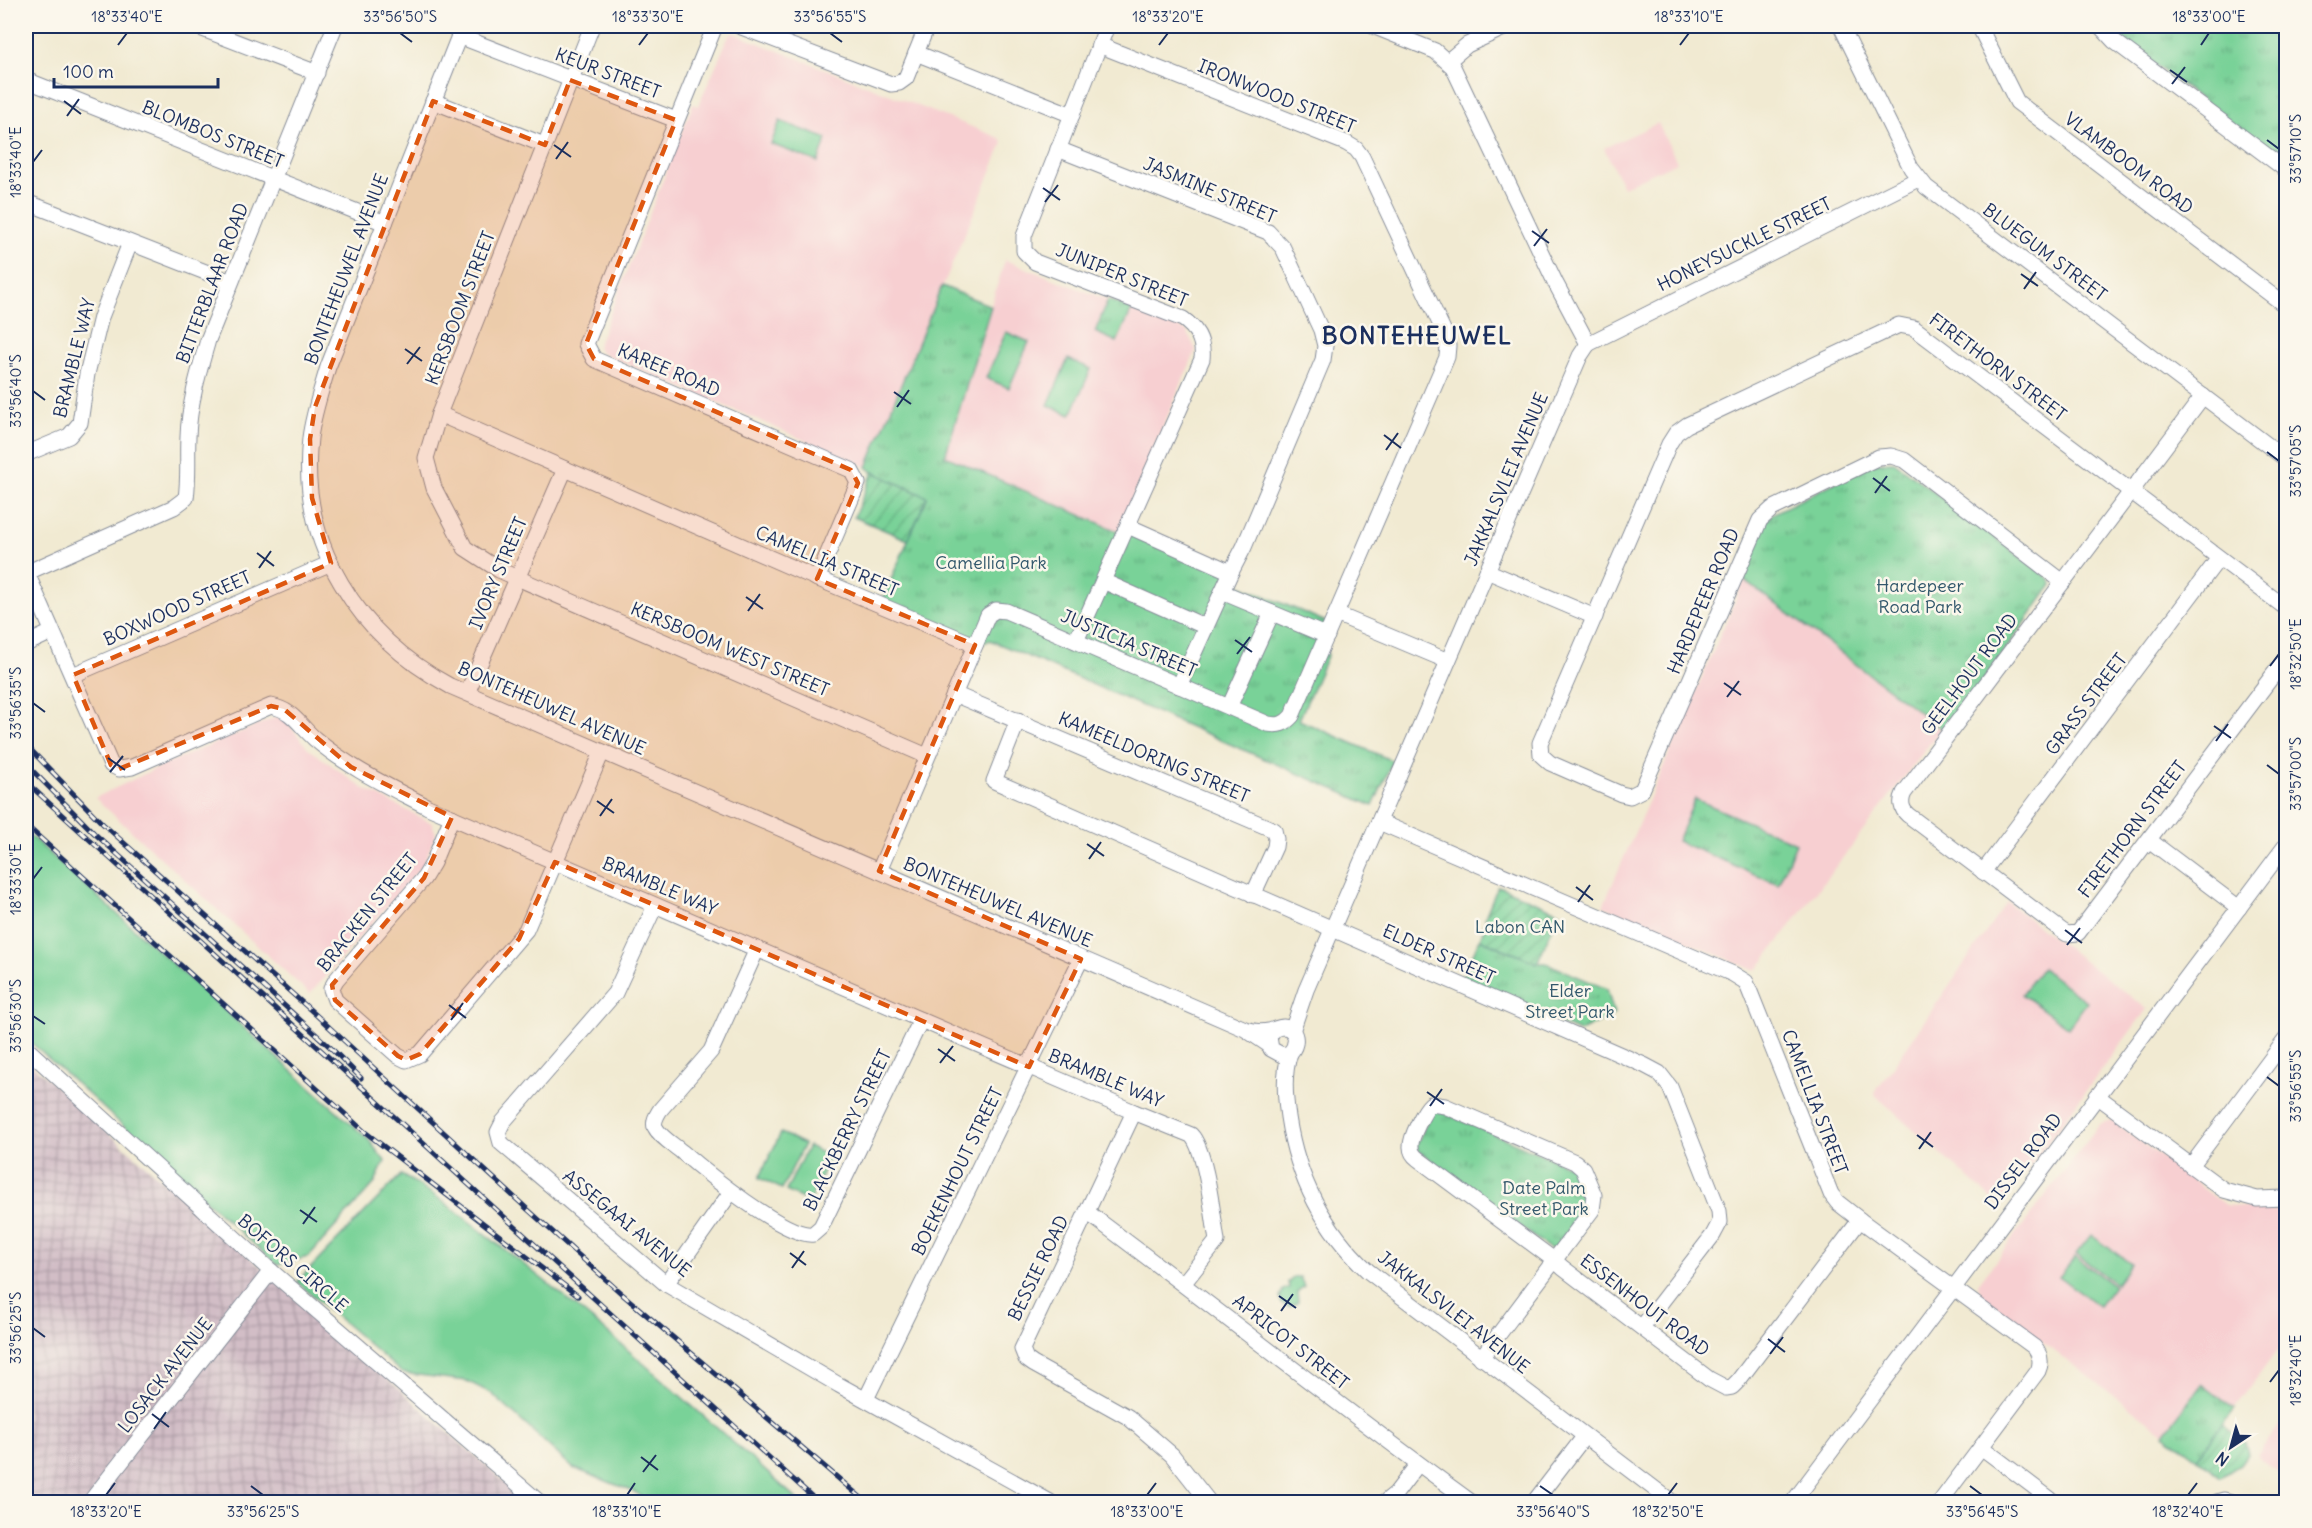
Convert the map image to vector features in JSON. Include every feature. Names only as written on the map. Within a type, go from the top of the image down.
[{"type":"street","points":[[195,26],[317,73]]},
{"type":"street","name":"BITTERBLAAR ROAD","points":[[26,572],[174,507],[186,498],[188,435],[198,375],[208,340],[335,26]]},
{"type":"street","name":"KERSBOOM STREET","points":[[517,578],[499,570],[465,548],[434,488],[426,458],[440,414],[592,26]]},
{"type":"street","name":"KAREE ROAD","points":[[715,26],[586,344],[594,359],[851,470],[858,483],[817,579]]},
{"type":"street","points":[[739,26],[891,84],[899,83],[906,78],[927,26]]},
{"type":"street","name":"JUNIPER STREET","points":[[1107,26],[1024,236],[1023,246],[1027,255],[1035,262],[1183,319],[1197,332],[1202,344],[1202,359],[1128,526]]},
{"type":"street","points":[[1373,26],[1435,51],[1456,71],[1555,282],[1588,344]]},
{"type":"street","points":[[1448,61],[1467,45],[1508,26]]},
{"type":"street","name":"BLUEGUM STREET","points":[[1840,26],[1918,179],[2286,459]]},
{"type":"street","name":"VLAMBOOM ROAD","points":[[1979,26],[2017,102],[2284,298]]},
{"type":"street","points":[[2100,26],[2114,41],[2286,170]]},
{"type":"street","name":"KEUR STREET","points":[[461,31],[570,80],[676,120]]},
{"type":"street","name":"BONTEHEUWEL AVENUE","points":[[461,31],[328,367],[315,407],[310,439],[309,469],[315,516],[330,563],[348,596],[360,612],[394,649],[426,673],[467,693],[1245,1029],[1280,1040]]},
{"type":"street","name":"IRONWOOD STREET","points":[[1099,45],[1346,143],[1356,149],[1362,157],[1445,334],[1448,346],[1447,357],[1292,716],[1286,723]]},
{"type":"street","points":[[916,53],[1072,115]]},
{"type":"street","name":"BLOMBOS STREET","points":[[26,81],[385,223]]},
{"type":"street","points":[[433,101],[544,145]]},
{"type":"street","name":"JASMINE STREET","points":[[1058,149],[1268,232],[1283,248],[1322,330],[1325,346],[1323,360],[1245,546],[1179,686]]},
{"type":"street","name":"HONEYSUCKLE STREET","points":[[1588,344],[1918,179]]},
{"type":"street","points":[[26,202],[231,282]]},
{"type":"street","name":"BRAMBLE WAY","points":[[26,454],[69,436],[80,423],[87,374],[101,317],[130,243]]},
{"type":"street","name":"FIRETHORN STREET","points":[[1595,617],[1669,444],[1676,433],[1687,425],[1899,325],[1914,328],[2286,608]]},
{"type":"street","name":"JAKKALSVLEI AVENUE","points":[[1588,344],[1580,356],[1303,997],[1280,1040],[1293,1146],[1305,1182],[1324,1220],[1337,1238],[1368,1271],[1672,1503]]},
{"type":"street","name":"GEELHOUT ROAD","points":[[2072,935],[2061,930],[1908,815],[1903,809],[1902,797],[2203,396]]},
{"type":"street","name":"CAMELLIA STREET","points":[[440,414],[817,579],[975,645]]},
{"type":"street","name":"HARDEPEER ROAD","points":[[1595,617],[1540,743],[1540,751],[1543,758],[1550,763],[1630,796],[1639,793],[1644,787],[1757,524],[1767,512],[1782,504],[1879,457],[1898,457],[2063,582]]},
{"type":"street","name":"IVORY STREET","points":[[467,693],[565,469]]},
{"type":"street","points":[[1076,641],[1128,526],[1231,572]]},
{"type":"street","name":"GRASS STREET","points":[[1983,872],[2219,558]]},
{"type":"street","name":"BOXWOOD STREET","points":[[73,675],[330,563]]},
{"type":"street","name":"BRAMBLE WAY","points":[[26,572],[111,765],[119,769],[132,767],[271,706],[284,709],[314,739],[351,767],[428,807],[1029,1067],[1191,1134],[1196,1140],[1217,1241],[1183,1284]]},
{"type":"street","points":[[1487,572],[1595,617]]},
{"type":"street","name":"KERSBOOM WEST STREET","points":[[517,578],[927,756]]},
{"type":"street","points":[[1103,581],[1206,627]]},
{"type":"street","points":[[1222,592],[1327,636]]},
{"type":"street","name":"JUSTICIA STREET","points":[[975,645],[983,621],[988,615],[996,610],[1006,611],[1268,724],[1286,723]]},
{"type":"street","points":[[1229,707],[1272,613]]},
{"type":"street","points":[[1336,614],[1448,661]]},
{"type":"street","points":[[26,644],[52,632]]},
{"type":"street","points":[[879,871],[975,645]]},
{"type":"street","name":"FIRETHORN STREET","points":[[2072,935],[2078,933],[2286,658]]},
{"type":"street","name":"KAMEELDORING STREET","points":[[954,694],[1274,830],[1275,847],[1253,895]]},
{"type":"street","name":"ELDER STREET","points":[[1018,720],[994,781],[1644,1065],[1664,1078],[1676,1097],[1719,1211],[1720,1222],[1713,1235],[1642,1327]]},
{"type":"street","name":"BRACKEN STREET","points":[[452,818],[431,868],[424,878],[336,980],[331,989],[335,1000],[398,1056],[406,1060],[420,1054],[519,939],[530,921],[602,752]]},
{"type":"street","name":"CAMELLIA STREET","points":[[1379,822],[1733,974],[1746,982],[1827,1188],[1837,1202],[2034,1347],[2040,1358],[2038,1371],[1940,1503]]},
{"type":"street","points":[[2149,840],[2239,908]]},
{"type":"street","name":"DISSEL ROAD","points":[[1793,1503],[2286,845]]},
{"type":"street","name":"ASSEGAAI AVENUE","points":[[655,906],[615,993],[503,1122],[498,1132],[501,1143],[666,1284],[1050,1503]]},
{"type":"street","name":"BLACKBERRY STREET","points":[[757,949],[711,1051],[660,1110],[655,1127],[731,1192],[800,1233],[807,1235],[818,1232],[921,1020]]},
{"type":"street","name":"BOEKENHOUT STREET","points":[[866,1399],[1081,959]]},
{"type":"street","points":[[2191,1166],[2286,1039]]},
{"type":"street","name":"BOFORS CIRCLE","points":[[26,1048],[271,1271],[539,1503]]},
{"type":"street","points":[[2097,1096],[2224,1190],[2235,1195],[2257,1199],[2286,1198]]},
{"type":"street","name":"ESSENHOUT ROAD","points":[[1554,1260],[1592,1210],[1594,1195],[1583,1169],[1575,1162],[1445,1106],[1431,1104],[1424,1112],[1411,1144],[1413,1155],[1714,1382],[1726,1388],[1732,1387],[1860,1220]]},
{"type":"street","name":"BESSIE ROAD","points":[[1134,1112],[1023,1343],[1023,1354],[1033,1364],[1128,1417],[1172,1455],[1209,1503]]},
{"type":"street","points":[[666,1284],[731,1192]]},
{"type":"street","name":"APRICOT STREET","points":[[1087,1212],[1471,1503]]},
{"type":"street","points":[[1481,1358],[1554,1260]]},
{"type":"street","name":"LOSACK AVENUE","points":[[90,1503],[271,1271]]},
{"type":"street","points":[[1534,1503],[1584,1437]]},
{"type":"street","points":[[1981,1447],[2054,1503]]},
{"type":"street","points":[[1385,1503],[1396,1493],[1418,1464]]},
{"type":"street","points":[[2217,1503],[2224,1500],[2232,1503]]},
{"type":"highlighted area","points":[[570,80],[676,120],[586,344],[594,359],[851,470],[858,483],[817,579],[975,645],[879,871],[1081,959],[1029,1067],[555,862],[519,939],[420,1054],[406,1060],[398,1056],[335,1000],[332,985],[424,878],[452,817],[351,767],[284,709],[271,706],[119,769],[111,765],[73,675],[331,563],[312,498],[310,439],[315,407],[433,101],[545,145]]},
{"type":"shaded area","points":[[733,33],[1000,138],[1003,143],[867,467],[600,352],[597,347],[693,104],[698,106],[728,38]]},
{"type":"shaded area","points":[[1658,123],[1677,162],[1623,187],[1604,148]]},
{"type":"shaded area","points":[[1005,260],[1187,331],[1196,350],[1118,531],[944,456]]},
{"type":"shaded area","points":[[1744,580],[1941,729],[1756,971],[1603,906]]},
{"type":"shaded area","points":[[281,715],[309,749],[363,788],[432,823],[436,834],[423,865],[310,994],[95,798],[161,766]]},
{"type":"shaded area","points":[[2007,902],[2147,1009],[2000,1206],[1874,1094]]},
{"type":"shaded area","points":[[26,1060],[527,1502],[26,1502]]},
{"type":"shaded area","points":[[2112,1120],[2225,1205],[2286,1212],[2286,1339],[2197,1458],[1981,1296],[1978,1284],[2100,1124]]},
{"type":"shaded area","points":[[2286,1416],[2286,1478],[2257,1456]]},
{"type":"green space","points":[[2104,26],[2286,26],[2286,164]]},
{"type":"green space","points":[[780,121],[827,139],[818,162],[771,144]]},
{"type":"green space","name":"Camellia Park","points":[[942,286],[991,306],[945,456],[1117,531],[1132,528],[1231,570],[1237,584],[1333,625],[1322,652],[1328,654],[1299,720],[1393,761],[1373,806],[990,640],[974,647],[882,600],[927,497],[867,467]]},
{"type":"green space","points":[[1108,300],[1132,309],[1117,342],[1095,332]]},
{"type":"green space","points":[[1006,332],[1029,342],[1009,388],[986,378]]},
{"type":"green space","points":[[1068,359],[1091,369],[1071,415],[1048,405]]},
{"type":"green space","name":"Hardepeer Road Park","points":[[1894,462],[2051,580],[2052,585],[1946,732],[1740,577],[1761,526],[1772,514],[1874,463]]},
{"type":"green space","points":[[873,472],[927,497],[908,540],[854,517]]},
{"type":"green space","points":[[1695,799],[1796,843],[1778,884],[1677,841]]},
{"type":"green space","points":[[26,832],[368,1139],[385,1161],[374,1184],[308,1257],[277,1265],[26,1038]]},
{"type":"green space","name":"Labon CAN","points":[[1498,886],[1559,912],[1537,963],[1480,939],[1487,919],[1485,917]]},
{"type":"green space","name":"Elder Street Park","points":[[1480,939],[1537,963],[1546,963],[1607,989],[1614,1014],[1579,1032],[1465,982],[1462,977]]},
{"type":"green space","points":[[2042,968],[2087,1002],[2068,1028],[2022,994]]},
{"type":"green space","name":"Date Palm Street Park","points":[[1437,1110],[1576,1169],[1588,1194],[1588,1203],[1556,1247],[1550,1249],[1418,1150],[1417,1144],[1431,1113]]},
{"type":"green space","points":[[781,1133],[804,1144],[782,1189],[759,1178]]},
{"type":"green space","points":[[808,1146],[831,1157],[809,1202],[786,1191]]},
{"type":"green space","points":[[401,1175],[444,1202],[586,1315],[800,1502],[645,1502],[637,1493],[573,1468],[491,1393],[467,1381],[402,1373],[297,1282]]},
{"type":"green space","points":[[2091,1235],[2131,1264],[2116,1284],[2076,1254]]},
{"type":"green space","points":[[2075,1257],[2114,1286],[2099,1306],[2059,1277]]},
{"type":"green space","points":[[1293,1277],[1300,1277],[1304,1286],[1297,1292],[1298,1302],[1289,1307],[1282,1304],[1280,1297],[1283,1290],[1289,1288],[1288,1282]]},
{"type":"green space","points":[[2202,1384],[2234,1409],[2197,1458],[2164,1434]]},
{"type":"green space","points":[[2222,1425],[2245,1442],[2248,1454],[2241,1464],[2221,1477],[2197,1458]]},
{"type":"railway","points":[[26,745],[103,824],[525,1207],[622,1294],[866,1502]]},
{"type":"railway","points":[[26,764],[94,833],[330,1047],[361,1078]]},
{"type":"railway","points":[[26,782],[818,1502]]},
{"type":"railway","points":[[26,825],[365,1132],[578,1296]]},
{"type":"district","name":"BONTEHEUWEL","points":[[1417,335]]}]
